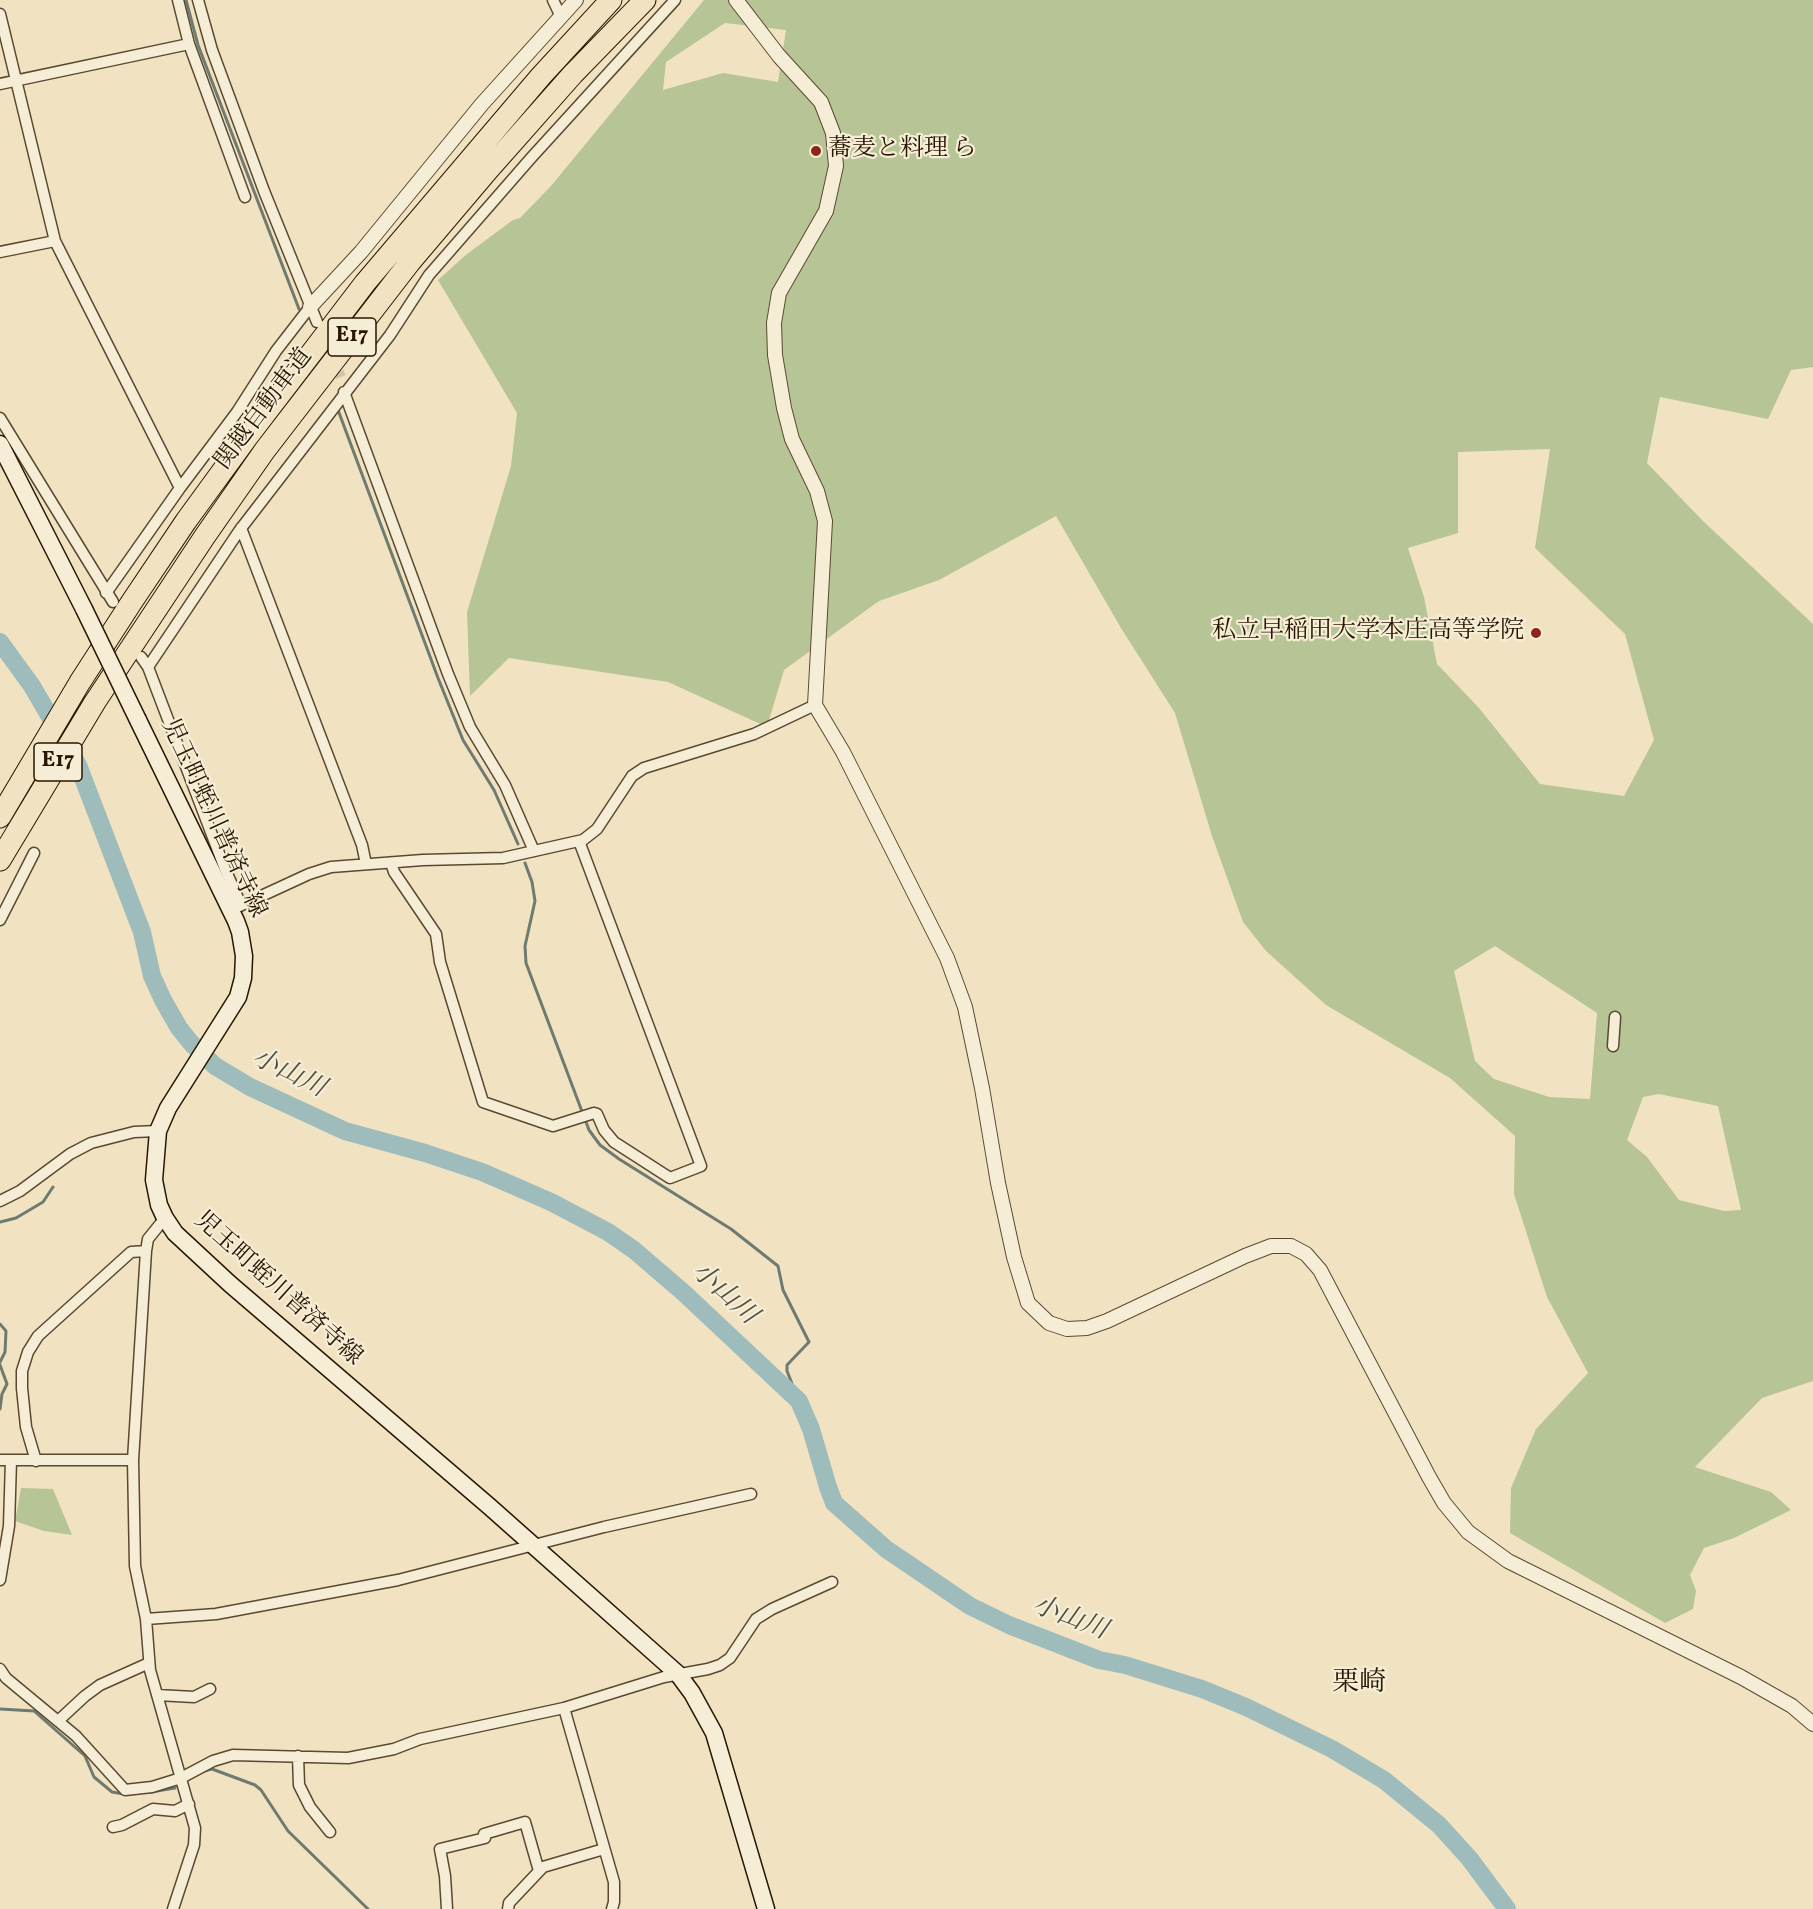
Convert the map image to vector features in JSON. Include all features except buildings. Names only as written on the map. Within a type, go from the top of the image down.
[{"type":"highway","name":"関越自動車道","points":[[5,809],[80,682],[186,521],[358,292],[459,170],[610,0]]},
{"type":"highway","name":"関越自動車道","points":[[0,860],[95,702],[265,450],[410,262],[573,74],[645,0]]},
{"type":"main road","name":"児玉町蛭川普済寺線","points":[[0,444],[138,720],[236,908],[244,956],[243,978],[238,997],[168,1108],[158,1131],[154,1179],[159,1205],[165,1218],[175,1233],[230,1284],[534,1546],[678,1674],[692,1693],[714,1733],[766,1909]]},
{"type":"street","points":[[178,0],[189,44],[245,197]]},
{"type":"street","points":[[198,0],[212,50],[264,191],[317,322]]},
{"type":"street","points":[[553,0],[561,17]]},
{"type":"street","points":[[0,418],[109,597],[180,488],[237,412],[276,351],[310,308],[361,252],[482,104],[576,0]]},
{"type":"street","points":[[148,667],[241,528],[390,335],[429,275],[546,141],[675,0]]},
{"type":"street","points":[[736,0],[779,56],[821,102],[832,133],[836,166],[826,211],[779,293],[774,323],[775,355],[784,408],[792,439],[817,491],[825,521],[815,705],[843,752],[941,947],[965,1008],[982,1088],[1002,1204],[1017,1268],[1031,1308],[1059,1328],[1087,1329],[1245,1256],[1271,1246],[1292,1246],[1306,1254],[1320,1270],[1429,1477],[1444,1503],[1468,1532],[1508,1561],[1741,1677],[1792,1706],[1813,1724]]},
{"type":"street","points":[[0,14],[55,241],[180,488]]},
{"type":"street","points":[[0,84],[189,44]]},
{"type":"street","points":[[0,252],[55,241]]},
{"type":"street","points":[[341,377],[347,388],[448,674],[470,727],[505,785],[534,851]]},
{"type":"street","points":[[241,528],[362,845],[366,864]]},
{"type":"street","points":[[141,657],[148,667],[225,869],[236,908],[309,874],[331,867],[423,860],[503,858],[583,840],[597,829],[632,776],[644,768],[754,734],[815,705]]},
{"type":"street","points":[[391,863],[394,873],[436,934],[440,962],[483,1102],[554,1126],[589,1114],[597,1114],[604,1130],[614,1142],[670,1178],[701,1166],[579,841]]},
{"type":"street","points":[[0,920],[34,853]]},
{"type":"street","points":[[1613,1046],[1615,1017]]},
{"type":"street","points":[[0,1201],[20,1191],[70,1154],[92,1143],[134,1132],[158,1131]]},
{"type":"street","points":[[165,1218],[148,1239],[146,1251],[133,1460],[135,1566],[146,1619],[150,1663],[195,1828],[194,1845],[173,1909]]},
{"type":"street","points":[[36,1461],[26,1426],[22,1388],[22,1371],[28,1352],[38,1336],[131,1252],[146,1251]]},
{"type":"street","points":[[0,1580],[9,1526],[5,1460],[133,1460]]},
{"type":"street","points":[[146,1619],[216,1614],[398,1580],[604,1527],[751,1494]]},
{"type":"street","points":[[0,1669],[6,1678],[76,1736],[125,1790],[152,1787],[181,1778],[213,1761],[233,1755],[348,1758],[394,1749],[420,1739],[564,1708],[678,1674],[720,1665],[730,1658],[756,1619],[772,1609],[832,1582]]},
{"type":"street","points":[[58,1721],[100,1685],[150,1663]]},
{"type":"street","points":[[157,1695],[194,1696],[210,1689]]},
{"type":"street","points":[[564,1708],[614,1882],[612,1909]]},
{"type":"street","points":[[298,1756],[299,1785],[310,1807],[330,1832]]},
{"type":"street","points":[[113,1827],[122,1825],[153,1809],[175,1811],[189,1804]]},
{"type":"street","points":[[447,1909],[445,1876],[440,1849],[485,1838],[484,1834],[525,1822],[539,1871]]},
{"type":"street","points":[[508,1909],[509,1903],[543,1867],[604,1850]]},
{"type":"green space","points":[[704,0],[1813,0],[1813,367],[1791,370],[1768,419],[1660,397],[1647,463],[1703,521],[1813,624],[1813,1381],[1762,1398],[1695,1467],[1771,1492],[1791,1510],[1734,1538],[1704,1548],[1690,1575],[1696,1591],[1693,1609],[1665,1623],[1510,1533],[1511,1488],[1536,1429],[1588,1373],[1547,1297],[1514,1194],[1515,1136],[1450,1078],[1326,1005],[1266,951],[1243,922],[1212,836],[1175,713],[1121,628],[1056,516],[939,580],[879,601],[784,670],[767,727],[668,682],[509,658],[470,696],[467,612],[511,466],[517,413],[438,280],[467,254],[513,220],[520,218],[551,186]],"holes":[[[725,23],[786,30],[778,82],[723,73],[663,90],[666,62]],[[1550,449],[1535,548],[1625,634],[1654,740],[1624,796],[1540,784],[1479,708],[1437,664],[1424,597],[1408,548],[1458,533],[1458,452]],[[1495,946],[1597,1013],[1590,1099],[1549,1097],[1494,1079],[1475,1061],[1454,971]],[[1659,1094],[1718,1106],[1741,1210],[1724,1211],[1679,1200],[1647,1157],[1627,1140],[1643,1097]]]},
{"type":"green space","points":[[21,1488],[53,1489],[72,1535],[44,1531],[15,1521]]},
{"type":"waterway","points":[[186,0],[198,45],[299,309]]},
{"type":"waterway","points":[[338,410],[463,740],[494,790],[518,844]]},
{"type":"waterway","name":"小山川","points":[[0,642],[32,686],[78,765],[142,932],[152,976],[163,1000],[179,1028],[215,1066],[250,1087],[345,1131],[425,1153],[482,1172],[551,1202],[608,1232],[634,1250],[684,1293],[799,1401],[811,1429],[834,1503],[886,1549],[970,1606],[1009,1625],[1099,1660],[1125,1665],[1202,1689],[1246,1707],[1332,1749],[1384,1780],[1439,1825],[1469,1858],[1507,1909]]},
{"type":"waterway","points":[[525,863],[532,882],[535,901],[525,946],[526,963],[589,1130],[600,1145],[619,1159],[731,1229],[778,1266],[783,1290],[809,1342],[787,1365],[787,1371],[799,1401]]},
{"type":"waterway","points":[[0,1222],[16,1218],[43,1202],[53,1187]]},
{"type":"waterway","points":[[0,1324],[6,1331],[5,1352],[0,1362]]},
{"type":"waterway","points":[[0,1365],[7,1384],[2,1394],[0,1409]]},
{"type":"waterway","points":[[0,1709],[34,1711],[85,1756],[94,1777],[112,1792],[124,1794]]},
{"type":"waterway","points":[[204,1771],[212,1769],[255,1785],[261,1790],[288,1831],[368,1909]]},
{"type":"waterway","points":[[151,1792],[175,1788]]},
{"type":"tunnel","points":[[333,358],[341,377]]},
{"type":"place","name":"蕎麦と料理 ら","points":[[816,151]]},
{"type":"place","name":"私立早稲田大学本庄高等学院","points":[[1536,633]]},
{"type":"district","name":"栗崎","points":[[1359,1685]]}]
